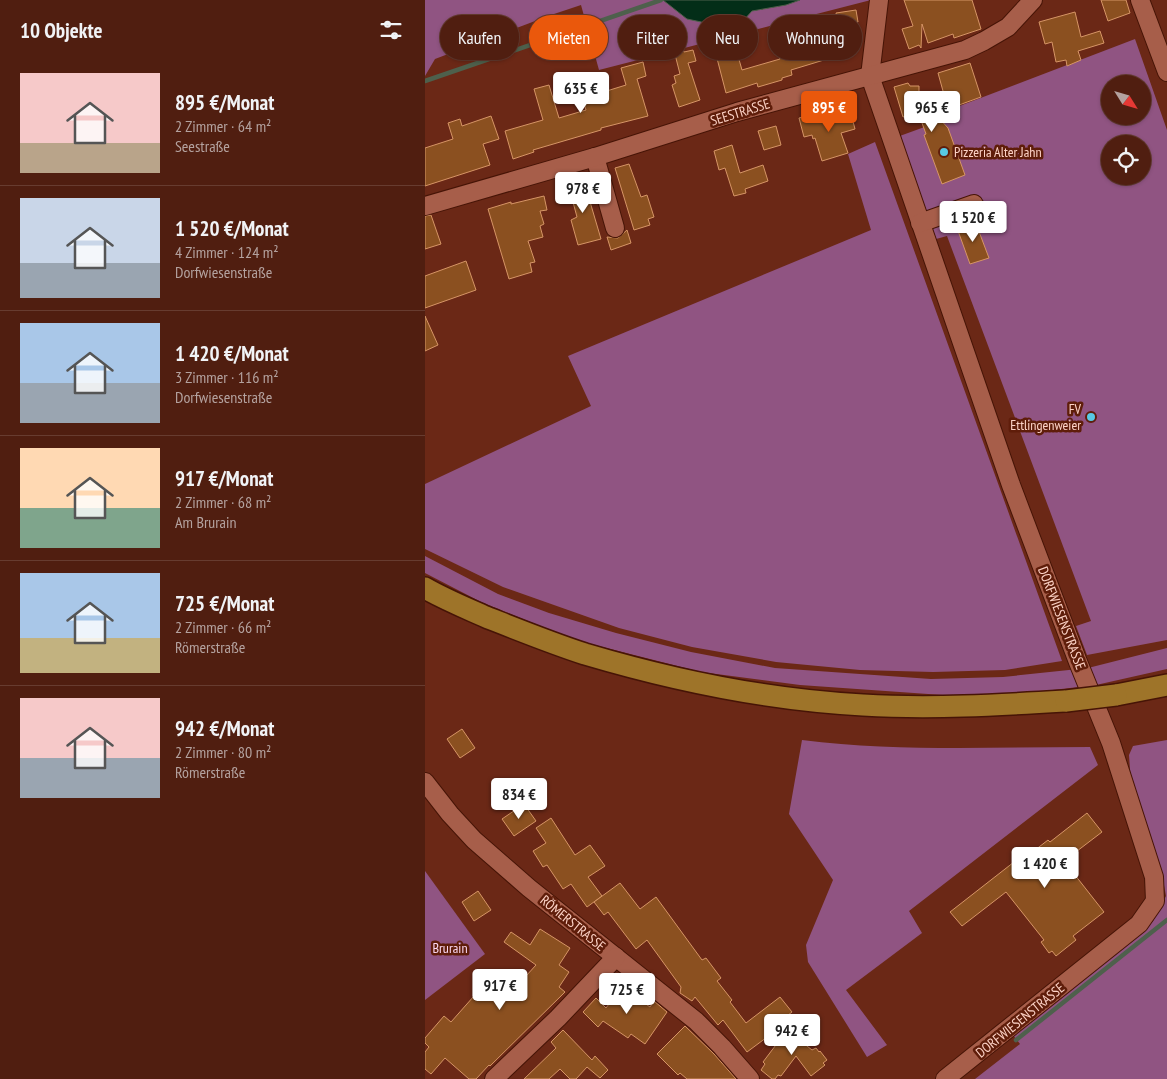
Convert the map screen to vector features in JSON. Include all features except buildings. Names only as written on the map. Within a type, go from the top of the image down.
[{"type":"main road","points":[[425,588],[470,610],[538,638],[651,673],[696,683],[786,698],[862,705],[968,707],[1067,702],[1167,686]]},
{"type":"street","points":[[870,76],[879,0]]},
{"type":"street","name":"SEESTRASSE","points":[[425,206],[595,157],[737,112],[965,50],[1008,27],[1033,0]]},
{"type":"street","points":[[1140,0],[1167,72]]},
{"type":"street","name":"DORFWIESENSTRASSE","points":[[870,76],[1011,485],[1111,743],[1154,877],[1155,901],[1139,924],[945,1079]]},
{"type":"street","points":[[595,157],[615,228]]},
{"type":"street","points":[[920,223],[974,204]]},
{"type":"street","name":"RÖMERSTRASSE","points":[[425,782],[473,840],[529,888],[696,1021],[750,1079]]},
{"type":"street","points":[[494,1079],[558,1018],[616,957]]},
{"type":"green space","points":[[425,0],[663,0],[682,15],[618,15],[618,60],[638,60],[599,70],[596,60],[608,60],[608,15],[584,15],[581,5],[551,15],[529,15],[529,23],[519,27],[519,15],[440,15],[440,57],[435,59],[425,76]]},
{"type":"green space","points":[[800,0],[871,0],[813,15],[768,15],[768,27],[758,29],[758,15],[748,15],[752,11],[786,5]]},
{"type":"green space","points":[[687,19],[697,20],[697,45],[687,47]]},
{"type":"green space","name":"FV Ettlingenweier","points":[[1135,39],[1148,75],[1101,75],[1101,125],[1151,125],[1151,84],[1167,130],[1167,640],[1087,655],[1076,626],[1091,621],[947,236],[936,239],[897,137],[952,117],[949,110]]},
{"type":"green space","points":[[875,142],[1062,661],[1005,670],[933,672],[860,670],[776,662],[692,647],[619,628],[503,587],[425,549],[425,484],[591,406],[568,356],[871,230],[848,154]]},
{"type":"green space","points":[[425,556],[498,594],[549,613],[616,633],[691,652],[775,668],[931,679],[1003,677],[1088,668],[1167,648],[1167,669],[1096,685],[971,697],[800,685],[701,672],[575,640],[481,602],[425,573]]},
{"type":"green space","points":[[802,740],[838,744],[910,747],[1090,747],[1098,765],[909,911],[922,933],[846,990],[887,1045],[867,1057],[808,962],[806,945],[833,880],[789,814]]},
{"type":"green space","points":[[1167,740],[1167,1079],[975,1079],[1020,1044],[1013,1035],[1153,921],[1166,896],[1161,869],[1131,784],[1129,755],[1133,746]]},
{"type":"green space","name":"Brurain","points":[[425,871],[485,954],[425,1000]]},
{"type":"shaded area","points":[[663,0],[800,0],[786,5],[752,11],[748,15],[697,15],[697,21],[687,19],[687,15],[682,15]]},
{"type":"waterway","points":[[425,81],[661,0]]},
{"type":"waterway","points":[[1016,1040],[1167,920]]},
{"type":"place","name":"Pizzeria Alter Jahn","points":[[944,152]]},
{"type":"place","name":"FV Ettlingenweier","points":[[1091,417]]}]
